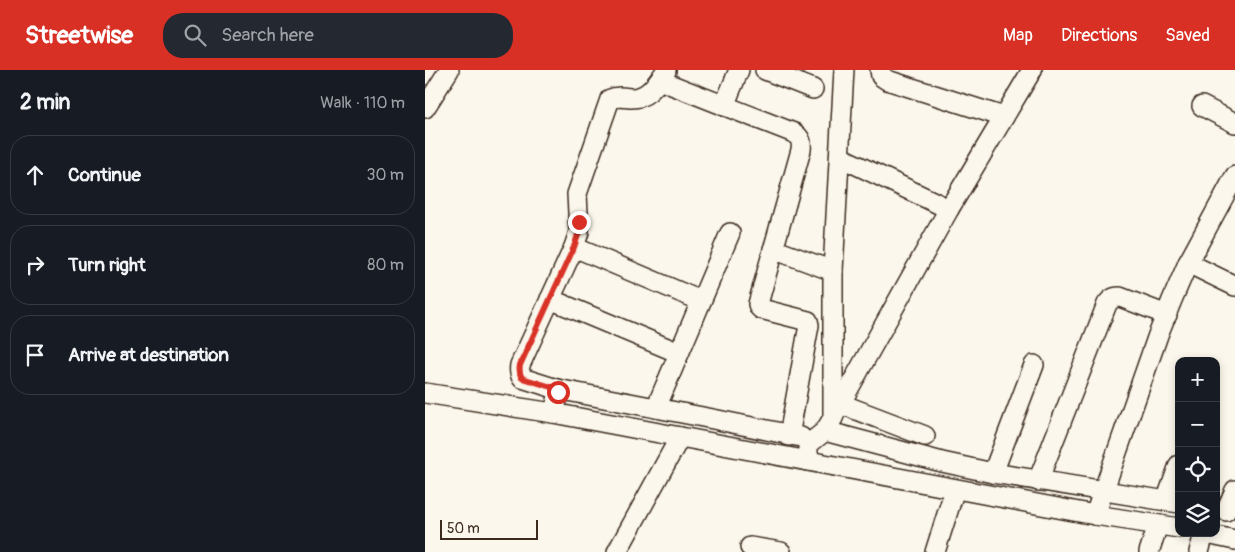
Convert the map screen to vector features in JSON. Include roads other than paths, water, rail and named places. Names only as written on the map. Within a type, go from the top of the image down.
[{"type":"street","points":[[425,108],[449,70]]},
{"type":"street","points":[[724,106],[739,70]]},
{"type":"street","points":[[765,70],[813,89]]},
{"type":"street","points":[[820,437],[833,271],[844,70]]},
{"type":"street","points":[[880,70],[881,76],[887,80],[1004,118]]},
{"type":"street","points":[[820,437],[949,209],[1032,70]]},
{"type":"street","points":[[789,436],[809,325],[808,322],[761,309],[758,301],[801,150],[801,139],[794,133],[724,106],[663,75],[650,92],[642,96],[635,98],[616,96],[610,99],[577,194],[579,232],[574,247],[520,365],[519,374],[555,402],[680,437],[925,436]]},
{"type":"street","points":[[1201,106],[1235,123]]},
{"type":"street","points":[[839,157],[949,209]]},
{"type":"street","points":[[1100,503],[1167,315],[1188,263],[1235,176]]},
{"type":"street","points":[[655,408],[731,233]]},
{"type":"street","points":[[574,247],[701,301]]},
{"type":"street","points":[[773,249],[833,271]]},
{"type":"street","points":[[1188,263],[1235,286]]},
{"type":"street","points":[[1038,481],[1110,300],[1114,297],[1120,297],[1167,315]]},
{"type":"street","points":[[550,299],[679,353]]},
{"type":"street","points":[[993,473],[1034,365]]},
{"type":"street","points":[[425,393],[655,408],[789,436],[820,437],[1038,481],[1158,525],[1175,527]]},
{"type":"street","points":[[617,552],[680,437]]},
{"type":"street","points":[[820,437],[955,489],[1100,503],[1172,502],[1175,487]]},
{"type":"street","points":[[935,552],[955,489]]},
{"type":"street","points":[[1226,511],[1235,490]]},
{"type":"street","points":[[1149,552],[1158,525]]},
{"type":"street","points":[[1199,552],[1202,537]]},
{"type":"street","points":[[1219,537],[1235,540]]},
{"type":"street","points":[[751,546],[781,552]]}]
